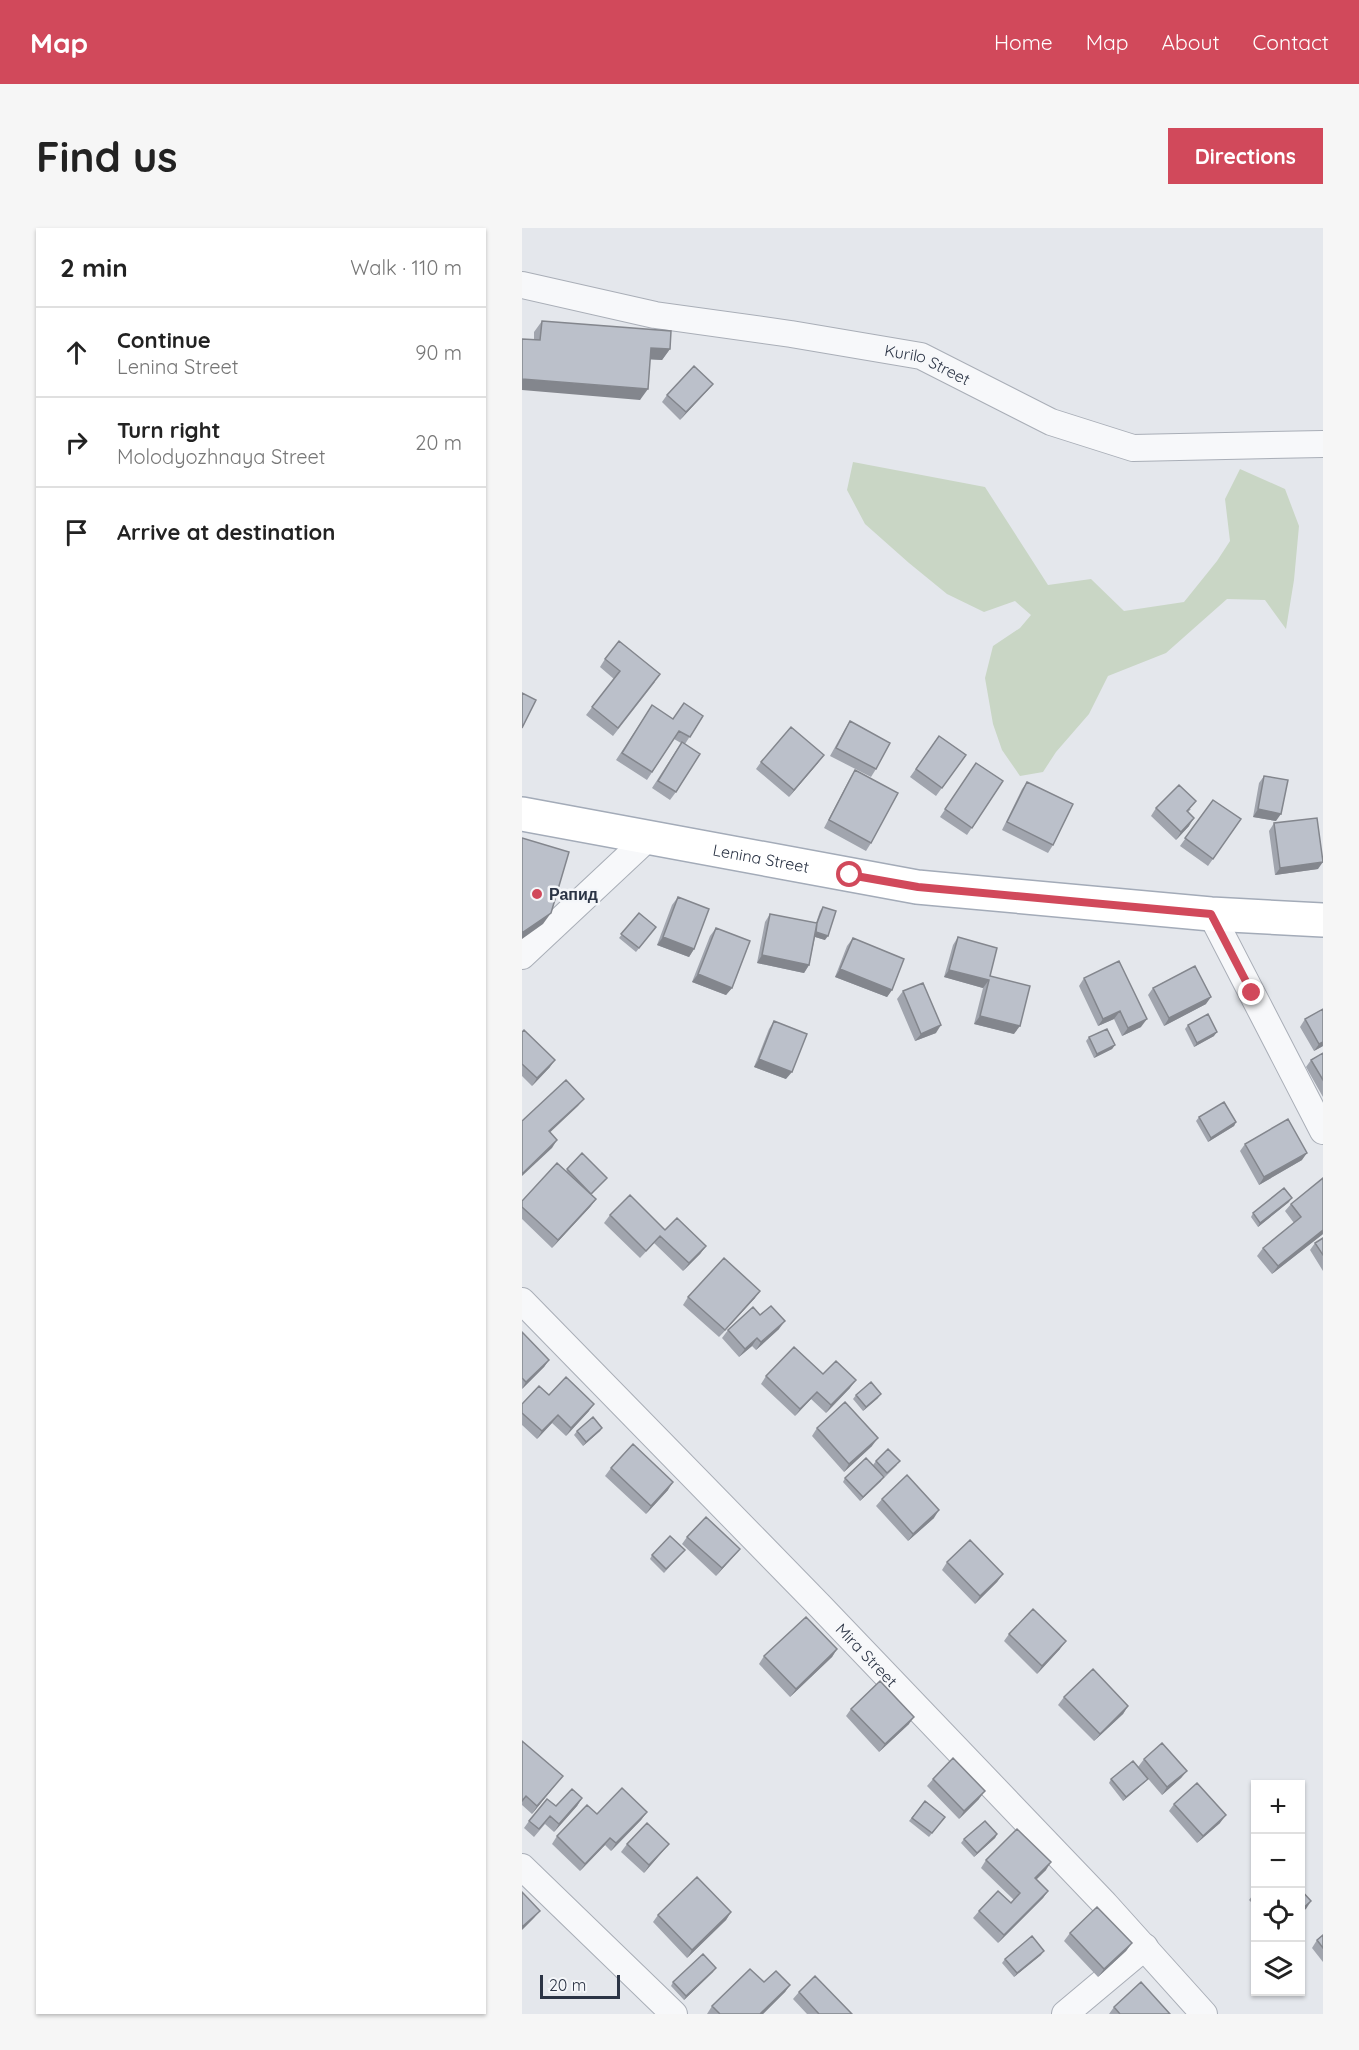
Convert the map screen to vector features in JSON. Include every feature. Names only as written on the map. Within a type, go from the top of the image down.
[{"type":"main road","name":"Lenina Street","points":[[522,814],[918,887],[1211,914],[1323,920]]},
{"type":"street","name":"Kurilo Street","points":[[522,285],[655,315],[791,334],[921,356],[1051,422],[1133,448],[1323,444]]},
{"type":"street","points":[[522,956],[648,838]]},
{"type":"street","points":[[1211,914],[1323,1131]]},
{"type":"street","name":"Mira Street","points":[[522,1301],[819,1605],[1145,1947],[1204,2014]]},
{"type":"street","points":[[522,1868],[674,2014]]},
{"type":"street","points":[[1065,2014],[1145,1947]]},
{"type":"green space","points":[[853,462],[985,487],[1048,585],[1091,579],[1124,611],[1184,602],[1230,541],[1225,499],[1240,469],[1285,489],[1299,526],[1294,580],[1286,629],[1265,600],[1227,599],[1166,653],[1108,676],[1089,714],[1056,752],[1043,772],[1020,776],[1002,750],[993,724],[985,678],[993,646],[1020,628],[1031,615],[1015,601],[984,612],[947,594],[909,563],[865,524],[847,490]]},
{"type":"building","points":[[542,321],[671,331],[670,349],[651,348],[648,389],[522,379],[522,339],[540,340]]},
{"type":"building","points":[[694,366],[713,384],[686,412],[667,395]]},
{"type":"building","points":[[619,641],[660,674],[618,728],[592,707],[620,671],[605,659]]},
{"type":"building","points":[[522,693],[536,700],[522,728]]},
{"type":"building","points":[[684,703],[703,716],[690,737],[679,731],[652,772],[622,753],[652,705],[673,719]]},
{"type":"building","points":[[850,721],[890,743],[876,769],[836,748]]},
{"type":"building","points":[[791,727],[824,755],[794,790],[761,762]]},
{"type":"building","points":[[939,736],[966,755],[942,788],[916,769]]},
{"type":"building","points":[[682,742],[700,754],[676,792],[658,781]]},
{"type":"building","points":[[976,763],[1003,781],[972,828],[945,809]]},
{"type":"building","points":[[855,770],[898,793],[871,843],[829,820]]},
{"type":"building","points":[[1264,776],[1288,780],[1281,814],[1258,809]]},
{"type":"building","points":[[1027,782],[1073,804],[1053,845],[1007,822]]},
{"type":"building","points":[[1179,785],[1196,801],[1187,811],[1194,818],[1181,832],[1156,808]]},
{"type":"building","points":[[1213,800],[1241,819],[1213,859],[1185,838]]},
{"type":"building","points":[[1317,818],[1323,862],[1280,868],[1274,823]]},
{"type":"building","name":"Рапид","points":[[522,838],[569,852],[551,913],[522,933]]},
{"type":"building","points":[[678,897],[709,909],[694,949],[663,937]]},
{"type":"building","points":[[823,907],[836,911],[828,936],[816,932]]},
{"type":"building","points":[[639,913],[656,927],[639,948],[621,934]]},
{"type":"building","points":[[770,914],[817,923],[809,965],[762,955]]},
{"type":"building","points":[[716,928],[750,941],[732,988],[698,974]]},
{"type":"building","points":[[958,937],[997,948],[990,976],[1030,986],[1020,1026],[980,1016],[989,980],[949,970]]},
{"type":"building","points":[[853,938],[904,959],[892,990],[840,969]]},
{"type":"building","points":[[1119,961],[1147,1019],[1128,1028],[1120,1011],[1103,1019],[1084,978]]},
{"type":"building","points":[[1195,966],[1211,997],[1169,1018],[1153,988]]},
{"type":"building","points":[[923,983],[941,1025],[921,1034],[903,991]]},
{"type":"building","points":[[1323,1009],[1323,1042],[1319,1044],[1305,1019]]},
{"type":"building","points":[[1208,1014],[1217,1032],[1197,1043],[1188,1025]]},
{"type":"building","points":[[774,1021],[807,1034],[792,1072],[759,1059]]},
{"type":"building","points":[[1107,1029],[1115,1045],[1097,1054],[1089,1037]]},
{"type":"building","points":[[524,1030],[555,1060],[537,1078],[522,1064],[522,1032]]},
{"type":"building","points":[[1323,1053],[1323,1080],[1311,1060]]},
{"type":"building","points":[[566,1080],[584,1099],[549,1131],[557,1140],[522,1174],[522,1121]]},
{"type":"building","points":[[1224,1102],[1236,1122],[1211,1138],[1199,1117]]},
{"type":"building","points":[[1288,1119],[1307,1153],[1264,1177],[1245,1144]]},
{"type":"building","points":[[582,1153],[607,1178],[591,1194],[567,1169]]},
{"type":"building","points":[[557,1163],[596,1199],[558,1240],[522,1207],[522,1201]]},
{"type":"building","points":[[1323,1178],[1323,1230],[1278,1266],[1263,1248],[1301,1217],[1291,1204]]},
{"type":"building","points":[[1284,1188],[1292,1198],[1260,1223],[1253,1213]]},
{"type":"building","points":[[630,1195],[665,1230],[677,1218],[706,1246],[689,1263],[660,1236],[646,1251],[610,1215]]},
{"type":"building","points":[[1323,1238],[1323,1255],[1315,1243]]},
{"type":"building","points":[[724,1258],[760,1291],[725,1330],[688,1297]]},
{"type":"building","points":[[771,1306],[785,1321],[761,1342],[757,1338],[745,1349],[728,1330],[753,1307],[760,1315]]},
{"type":"building","points":[[522,1332],[549,1360],[526,1382],[522,1378]]},
{"type":"building","points":[[794,1347],[823,1374],[836,1361],[856,1380],[831,1405],[817,1392],[800,1409],[766,1376]]},
{"type":"building","points":[[566,1377],[594,1404],[571,1428],[558,1415],[542,1431],[522,1413],[522,1404],[539,1386],[549,1395]]},
{"type":"building","points":[[871,1382],[881,1394],[866,1407],[856,1395]]},
{"type":"building","points":[[845,1402],[878,1438],[849,1464],[817,1428]]},
{"type":"building","points":[[593,1417],[602,1428],[586,1442],[577,1431]]},
{"type":"building","points":[[633,1444],[673,1482],[651,1506],[611,1468]]},
{"type":"building","points":[[888,1449],[900,1461],[887,1473],[876,1461]]},
{"type":"building","points":[[866,1458],[884,1477],[863,1497],[845,1478]]},
{"type":"building","points":[[907,1475],[939,1510],[913,1534],[882,1499]]},
{"type":"building","points":[[706,1517],[740,1549],[722,1568],[687,1537]]},
{"type":"building","points":[[670,1536],[685,1550],[666,1569],[652,1555]]},
{"type":"building","points":[[970,1540],[1003,1574],[980,1596],[947,1562]]},
{"type":"building","points":[[1033,1609],[1066,1641],[1042,1666],[1009,1634]]},
{"type":"building","points":[[806,1617],[837,1649],[796,1689],[764,1656]]},
{"type":"building","points":[[1093,1669],[1128,1706],[1100,1734],[1064,1697]]},
{"type":"building","points":[[880,1681],[914,1717],[885,1744],[851,1709]]},
{"type":"building","points":[[522,1741],[563,1776],[537,1806],[526,1796],[522,1801]]},
{"type":"building","points":[[1162,1743],[1187,1771],[1167,1787],[1144,1759]]},
{"type":"building","points":[[953,1758],[985,1791],[964,1811],[933,1779]]},
{"type":"building","points":[[1133,1761],[1148,1779],[1126,1797],[1111,1779]]},
{"type":"building","points":[[1197,1783],[1226,1815],[1203,1836],[1174,1804]]},
{"type":"building","points":[[622,1788],[647,1812],[616,1843],[610,1838],[585,1864],[557,1836],[587,1805],[597,1814]]},
{"type":"building","points":[[572,1789],[582,1798],[559,1824],[550,1816],[539,1829],[529,1821],[547,1799],[556,1806]]},
{"type":"building","points":[[925,1801],[945,1817],[932,1833],[912,1818]]},
{"type":"building","points":[[985,1821],[997,1834],[977,1853],[964,1839]]},
{"type":"building","points":[[647,1823],[669,1844],[649,1865],[627,1844]]},
{"type":"building","points":[[1017,1829],[1051,1862],[1035,1878],[1048,1891],[1004,1935],[979,1911],[998,1891],[1011,1903],[1020,1893],[986,1860]]},
{"type":"building","points":[[697,1877],[731,1912],[692,1950],[658,1915]]},
{"type":"building","points":[[522,1892],[540,1911],[522,1927]]},
{"type":"building","points":[[1305,1894],[1311,1901],[1305,1906]]},
{"type":"building","points":[[1097,1907],[1132,1943],[1104,1969],[1070,1933]]},
{"type":"building","points":[[1323,1935],[1323,1948],[1317,1940]]},
{"type":"building","points":[[1032,1936],[1044,1951],[1017,1973],[1005,1959]]},
{"type":"building","points":[[703,1954],[716,1968],[686,1996],[673,1982]]},
{"type":"building","points":[[750,1969],[764,1982],[776,1971],[790,1985],[760,2014],[720,2014],[712,2006]]},
{"type":"building","points":[[815,1976],[852,2014],[819,2014],[799,1992]]},
{"type":"building","points":[[1141,1982],[1170,2014],[1120,2014],[1114,2007]]},
{"type":"place","name":"Рапид","points":[[537,894]]},
{"type":"route","points":[[850,875],[918,887],[1211,914],[1252,993]]}]
